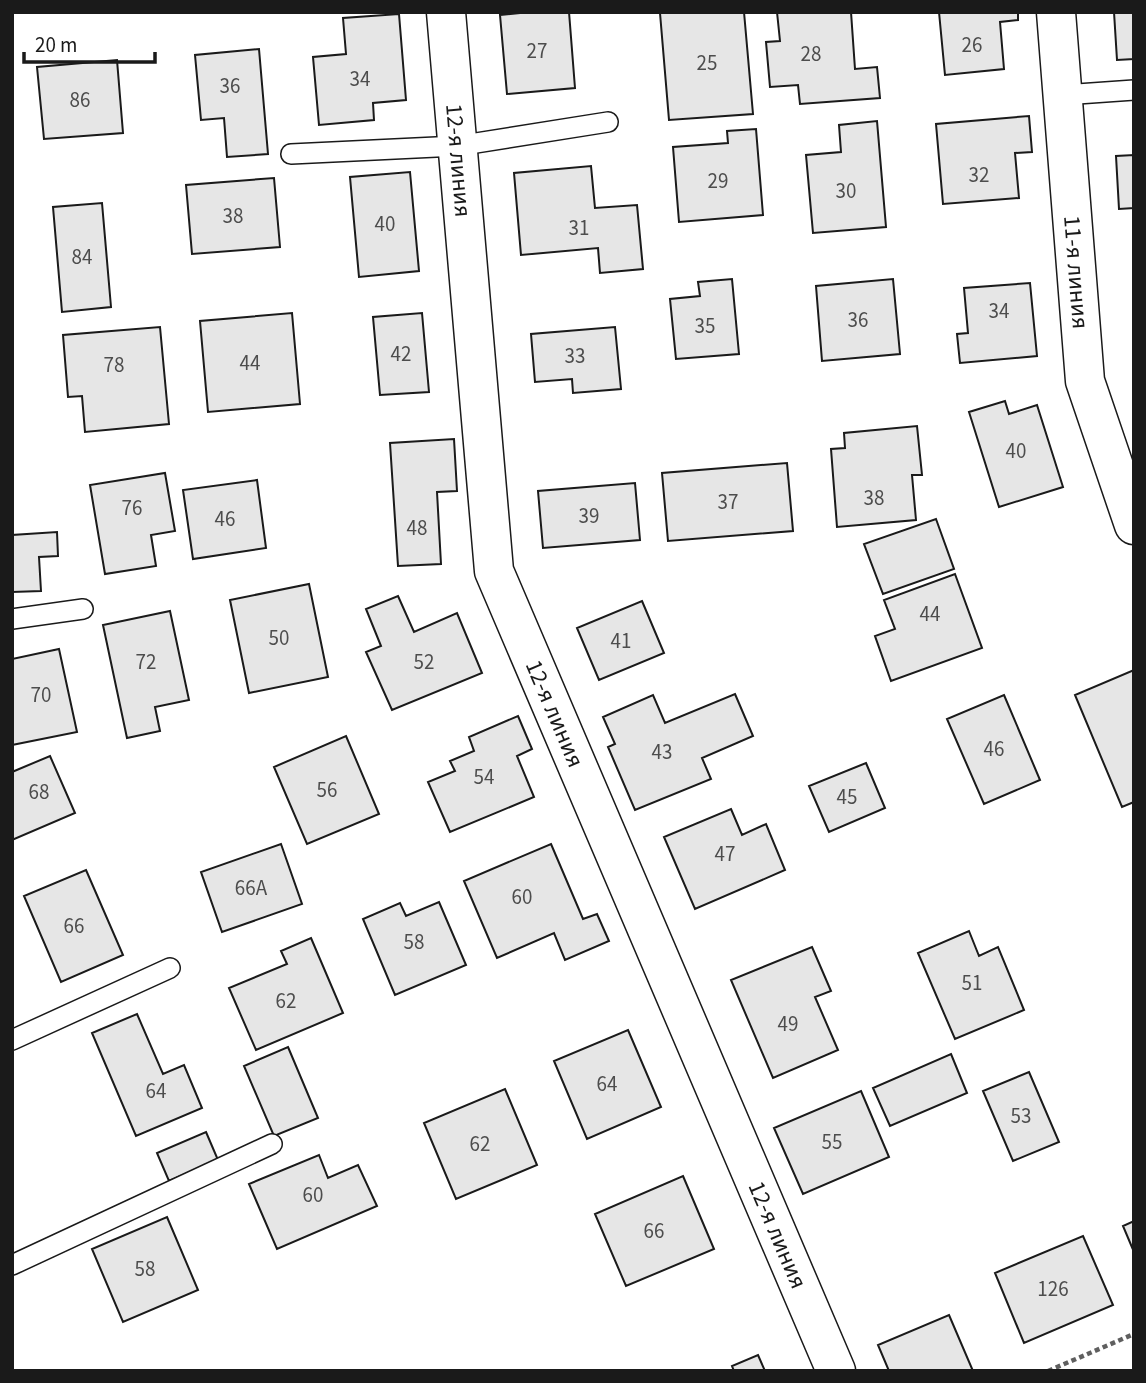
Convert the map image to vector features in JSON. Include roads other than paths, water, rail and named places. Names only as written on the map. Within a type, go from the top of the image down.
[{"type":"street","name":"12-я линия","points":[[446,12],[494,571],[836,1371]]},
{"type":"street","name":"11-я линия","points":[[1056,12],[1085,380],[1134,525]]},
{"type":"lane","points":[[1063,95],[1134,90]]},
{"type":"lane","points":[[291,155],[457,146],[608,122]]},
{"type":"lane","points":[[12,619],[83,609]]},
{"type":"lane","points":[[12,1040],[170,968]]},
{"type":"lane","points":[[12,1265],[272,1144]]}]
